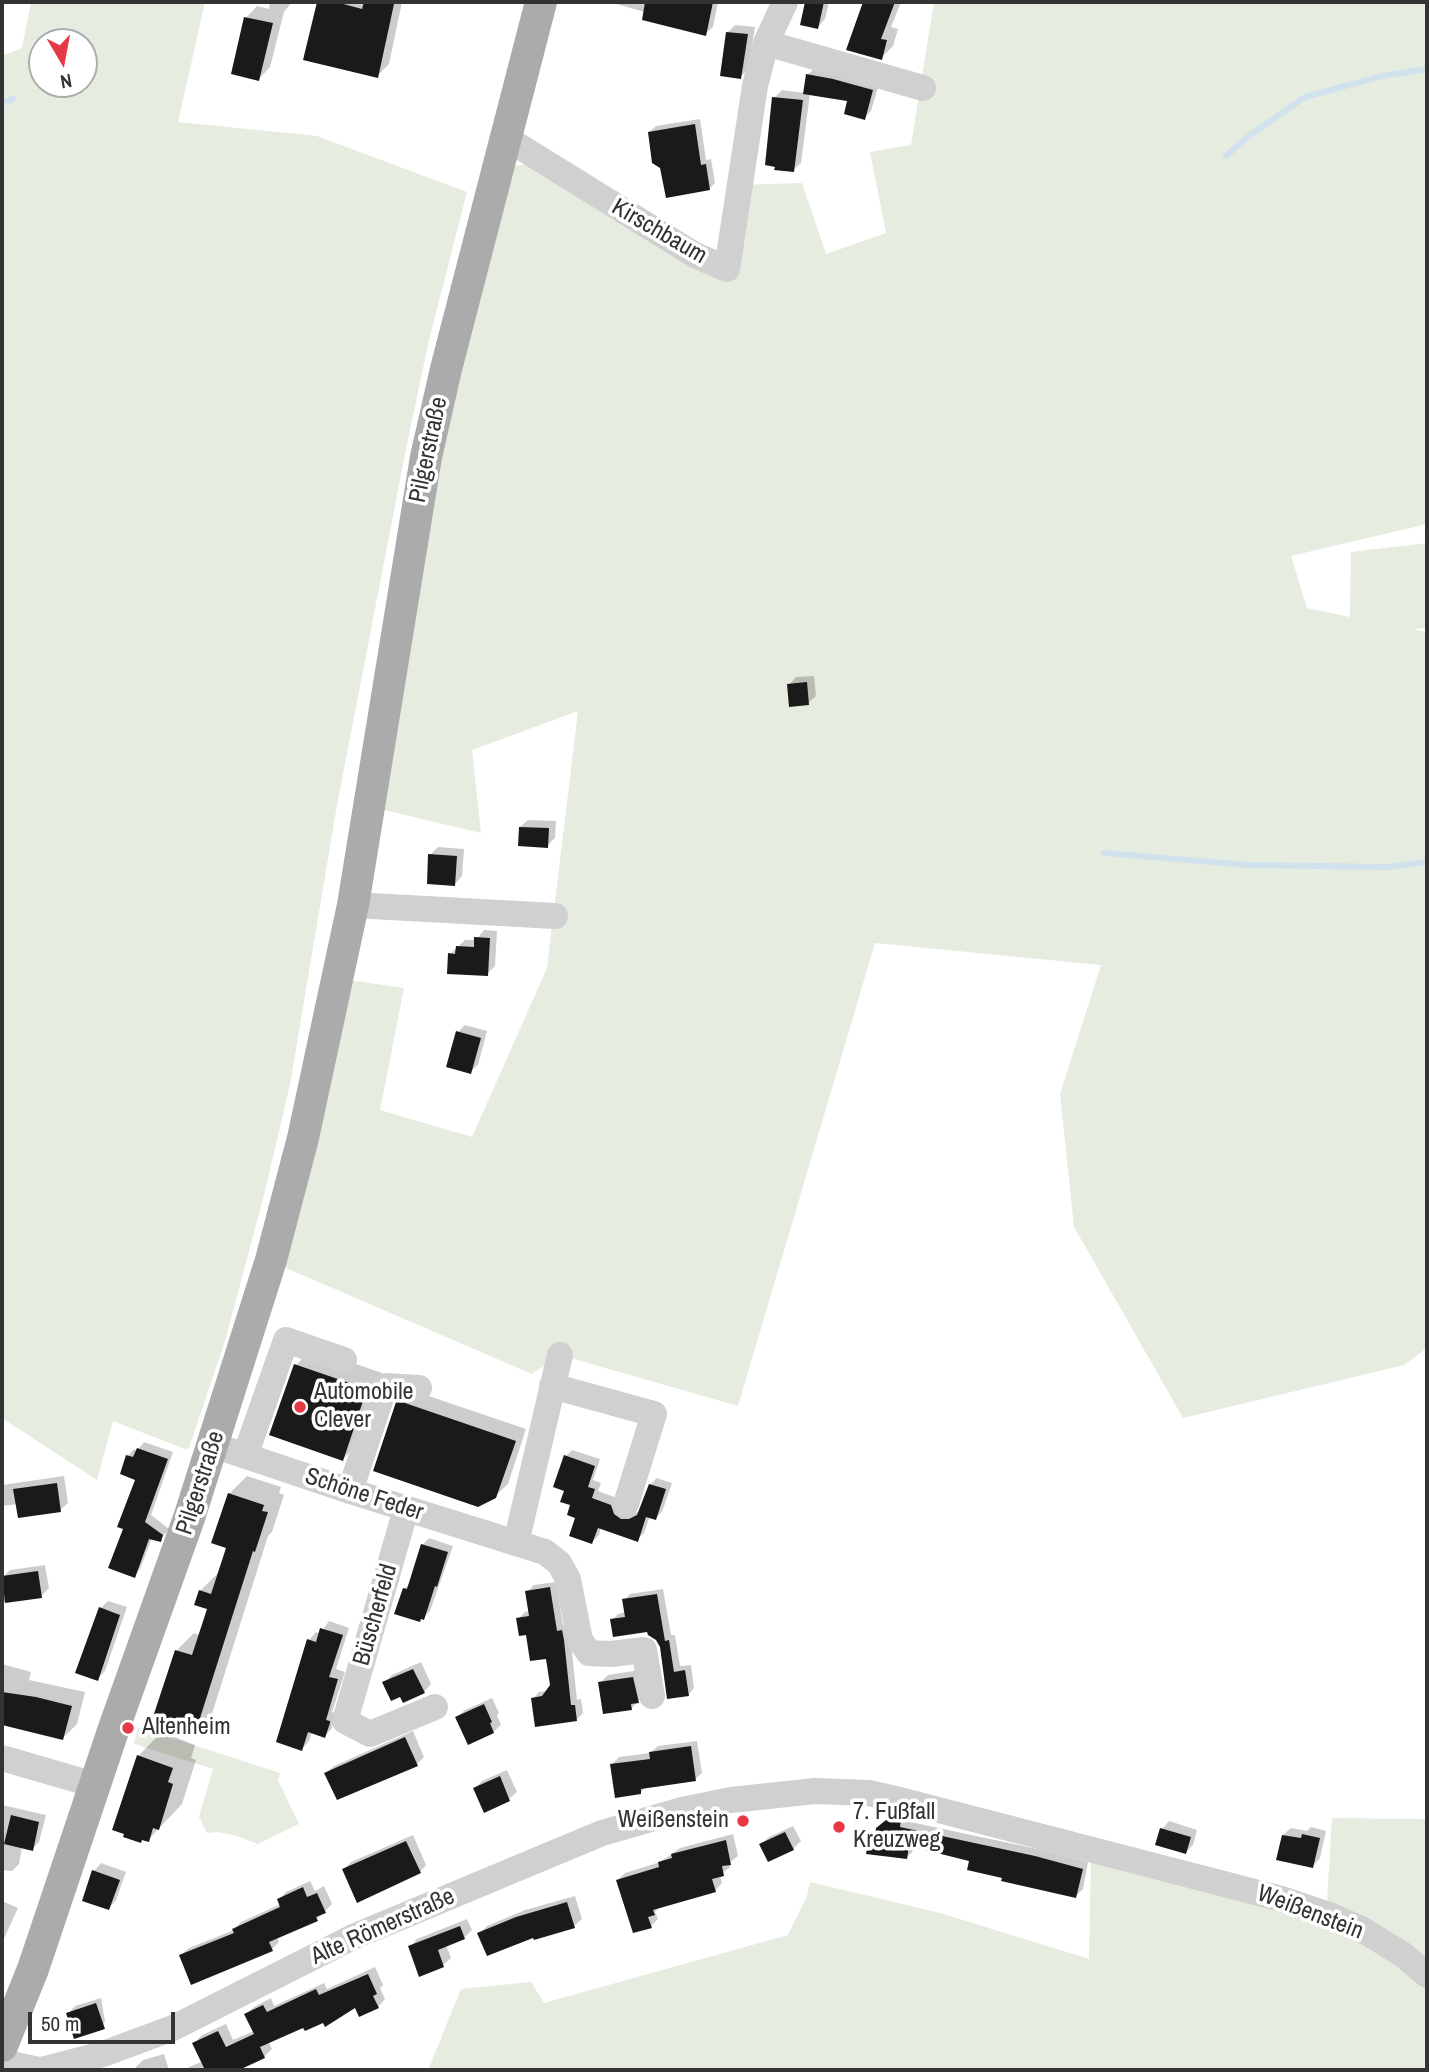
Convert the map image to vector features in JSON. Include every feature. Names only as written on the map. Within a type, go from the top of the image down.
[{"type":"main road","name":"Pilgerstraße","points":[[2,2046],[33,1969],[189,1518],[271,1260],[303,1138],[352,905],[426,457],[446,369],[541,2]]},
{"type":"street","name":"Kirschbaum","points":[[506,138],[695,255],[727,269],[755,86],[766,43],[785,2]]},
{"type":"street","points":[[766,43],[923,88]]},
{"type":"street","points":[[352,905],[555,916]]},
{"type":"street","points":[[245,1456],[286,1340],[344,1360]]},
{"type":"street","points":[[516,1543],[560,1355]]},
{"type":"street","points":[[350,1491],[385,1386],[419,1388]]},
{"type":"street","points":[[552,1386],[654,1414],[626,1504]]},
{"type":"street","name":"Schöne Feder","points":[[213,1445],[545,1552],[559,1563],[568,1579],[580,1640],[589,1653],[611,1654],[644,1650],[652,1696]]},
{"type":"street","name":"Büscherfeld","points":[[406,1509],[345,1721],[370,1734],[435,1707]]},
{"type":"street","points":[[2,1758],[95,1785]]},
{"type":"street","name":"Weißenstein","points":[[731,1800],[815,1791],[869,1793],[900,1800],[1282,1899],[1363,1930],[1402,1954],[1427,1975]]},
{"type":"street","name":"Alte Römerstraße","points":[[2,2062],[40,2070],[103,2054],[173,2028],[353,1937],[601,1833],[682,1810],[731,1800]]},
{"type":"shaded area","points":[[31,2],[205,2],[178,122],[317,136],[467,192],[429,340],[407,444],[337,805],[290,1085],[225,1341],[189,1448],[185,1449],[113,1421],[97,1480],[2,1418],[2,56],[22,48]]},
{"type":"shaded area","points":[[934,2],[1427,2],[1427,524],[1291,556],[1307,608],[1350,617],[1351,552],[1427,543],[1427,628],[1412,629],[1427,632],[1427,1348],[1404,1365],[1183,1418],[1074,1227],[1060,1094],[1101,965],[875,943],[738,1406],[560,1355],[532,1374],[279,1265],[348,980],[404,988],[380,1110],[472,1137],[547,968],[578,711],[472,750],[481,833],[380,809],[418,550],[509,166],[534,164],[726,268],[739,185],[802,183],[826,254],[886,233],[870,152],[911,145]]},
{"type":"shaded area","points":[[138,1727],[280,1773],[278,1780],[299,1824],[258,1844],[234,1835],[207,1833],[199,1817],[213,1769],[134,1744]]},
{"type":"shaded area","points":[[1332,1818],[1427,1819],[1427,1962],[1327,1902]]},
{"type":"shaded area","points":[[1091,1859],[1326,1921],[1403,1965],[1427,1989],[1427,2070],[428,2070],[461,1989],[531,1982],[544,2003],[788,1935],[807,1896],[810,1882],[940,1913],[1089,1959]]},
{"type":"building","points":[[317,2],[336,2],[362,9],[364,2],[394,4],[378,78],[303,60]]},
{"type":"building","points":[[645,2],[713,2],[706,36],[642,20]]},
{"type":"building","points":[[805,2],[824,2],[818,29],[800,25]]},
{"type":"building","points":[[863,2],[895,2],[881,39],[887,40],[882,60],[846,50]]},
{"type":"building","points":[[244,17],[273,23],[259,81],[231,74]]},
{"type":"building","points":[[726,32],[748,34],[741,79],[720,76]]},
{"type":"building","points":[[806,74],[873,90],[865,120],[844,114],[847,101],[803,94]]},
{"type":"building","points":[[772,97],[803,100],[794,172],[774,170],[775,167],[765,165]]},
{"type":"building","points":[[695,124],[701,165],[706,164],[710,190],[666,198],[660,168],[652,163],[648,132]]},
{"type":"building","points":[[807,682],[809,705],[789,707],[787,684]]},
{"type":"building","points":[[519,827],[549,828],[548,848],[518,846]]},
{"type":"building","points":[[428,854],[457,856],[455,886],[427,884]]},
{"type":"building","points":[[474,937],[490,938],[488,976],[447,974],[448,953],[455,954],[456,946],[474,947]]},
{"type":"building","points":[[456,1031],[481,1038],[471,1074],[446,1067]]},
{"type":"building","points":[[294,1364],[367,1389],[343,1461],[269,1435]]},
{"type":"building","points":[[396,1402],[516,1441],[496,1498],[478,1507],[373,1471]]},
{"type":"building","points":[[137,1448],[168,1459],[145,1522],[163,1535],[161,1542],[149,1539],[135,1578],[108,1568],[123,1529],[117,1527],[135,1480],[120,1474],[126,1455],[133,1457]]},
{"type":"building","points":[[564,1455],[595,1466],[588,1487],[595,1489],[592,1498],[611,1505],[614,1514],[621,1519],[637,1515],[649,1484],[666,1489],[656,1520],[646,1517],[638,1542],[598,1528],[592,1544],[569,1536],[575,1518],[567,1515],[570,1505],[560,1502],[564,1491],[553,1487]]},
{"type":"building","points":[[57,1483],[61,1512],[18,1518],[13,1489]]},
{"type":"building","points":[[228,1493],[264,1505],[262,1511],[268,1512],[194,1737],[151,1723],[175,1650],[192,1655],[207,1609],[194,1605],[199,1590],[211,1594],[226,1548],[211,1543]]},
{"type":"building","points":[[421,1544],[448,1552],[424,1620],[421,1619],[420,1622],[394,1614],[403,1588],[407,1589]]},
{"type":"building","points":[[38,1571],[42,1598],[5,1603],[2,1576]]},
{"type":"building","points":[[550,1587],[557,1631],[562,1630],[571,1705],[575,1705],[577,1721],[535,1727],[531,1698],[542,1696],[550,1685],[546,1659],[530,1661],[526,1635],[519,1636],[516,1618],[529,1616],[525,1591]]},
{"type":"building","points":[[657,1594],[665,1641],[669,1640],[674,1672],[685,1670],[689,1696],[667,1699],[660,1647],[647,1632],[613,1637],[610,1619],[625,1617],[622,1599]]},
{"type":"building","points":[[99,1607],[120,1615],[98,1681],[75,1673]]},
{"type":"building","points":[[320,1628],[343,1635],[329,1677],[338,1679],[326,1720],[330,1723],[325,1738],[308,1732],[302,1751],[276,1742],[307,1639],[316,1642]]},
{"type":"building","points":[[413,1669],[425,1693],[403,1703],[400,1697],[391,1701],[382,1682]]},
{"type":"building","points":[[633,1677],[639,1703],[631,1704],[632,1710],[603,1714],[598,1682]]},
{"type":"building","points":[[2,1692],[72,1706],[63,1740],[2,1725]]},
{"type":"building","points":[[484,1704],[494,1733],[468,1745],[455,1717]]},
{"type":"building","points":[[405,1737],[418,1766],[337,1800],[324,1773]]},
{"type":"building","points":[[691,1746],[696,1781],[641,1789],[641,1794],[615,1798],[610,1764],[650,1759],[649,1752]]},
{"type":"building","points":[[137,1755],[173,1768],[168,1782],[173,1784],[159,1830],[153,1828],[149,1842],[142,1840],[141,1843],[112,1830]]},
{"type":"building","points":[[500,1776],[510,1801],[484,1813],[473,1788]]},
{"type":"building","points":[[11,1815],[39,1822],[33,1851],[4,1844]]},
{"type":"building","points":[[891,1816],[901,1818],[900,1827],[1083,1869],[1076,1898],[1001,1881],[1002,1878],[967,1870],[969,1861],[909,1846],[907,1859],[866,1854],[869,1837],[875,1838],[876,1828]]},
{"type":"building","points":[[1160,1828],[1191,1837],[1186,1854],[1155,1845]]},
{"type":"building","points":[[785,1832],[794,1850],[768,1862],[759,1844]]},
{"type":"building","points":[[1302,1834],[1320,1838],[1313,1868],[1276,1860],[1282,1835],[1301,1838]]},
{"type":"building","points":[[726,1840],[731,1865],[722,1866],[724,1876],[712,1879],[716,1892],[653,1910],[655,1915],[648,1917],[652,1928],[633,1933],[616,1880],[659,1867],[658,1862],[672,1858],[671,1854]]},
{"type":"building","points":[[406,1841],[421,1873],[357,1903],[342,1869]]},
{"type":"building","points":[[92,1870],[120,1880],[109,1910],[82,1901]]},
{"type":"building","points":[[303,1887],[307,1897],[317,1893],[326,1913],[316,1917],[318,1921],[269,1942],[273,1951],[191,1985],[179,1955],[234,1933],[232,1929],[280,1907],[277,1899]]},
{"type":"building","points":[[567,1902],[575,1928],[534,1940],[533,1938],[487,1956],[477,1933],[516,1917]]},
{"type":"building","points":[[460,1926],[465,1939],[438,1950],[444,1967],[419,1977],[408,1946]]},
{"type":"building","points":[[368,1974],[377,1994],[373,1996],[379,2008],[359,2017],[355,2008],[325,2027],[323,2023],[305,2031],[303,2028],[260,2047],[265,2058],[239,2070],[205,2070],[192,2043],[218,2031],[226,2047],[254,2034],[244,2014],[263,2005],[267,2012],[316,1989],[319,1995]]},
{"type":"building","points":[[96,2003],[105,2029],[74,2039],[66,2013]]},
{"type":"waterway","points":[[1226,156],[1250,135],[1305,97],[1382,76],[1427,69]]},
{"type":"waterway","points":[[2,103],[13,99]]},
{"type":"waterway","points":[[1104,853],[1247,865],[1388,867],[1427,862]]},
{"type":"place","name":"Automobile Clever","points":[[300,1407]]},
{"type":"place","name":"Altenheim","points":[[128,1728]]},
{"type":"place","name":"Weißenstein","points":[[743,1821]]},
{"type":"place","name":"7. Fußfall Kreuzweg","points":[[839,1827]]}]
